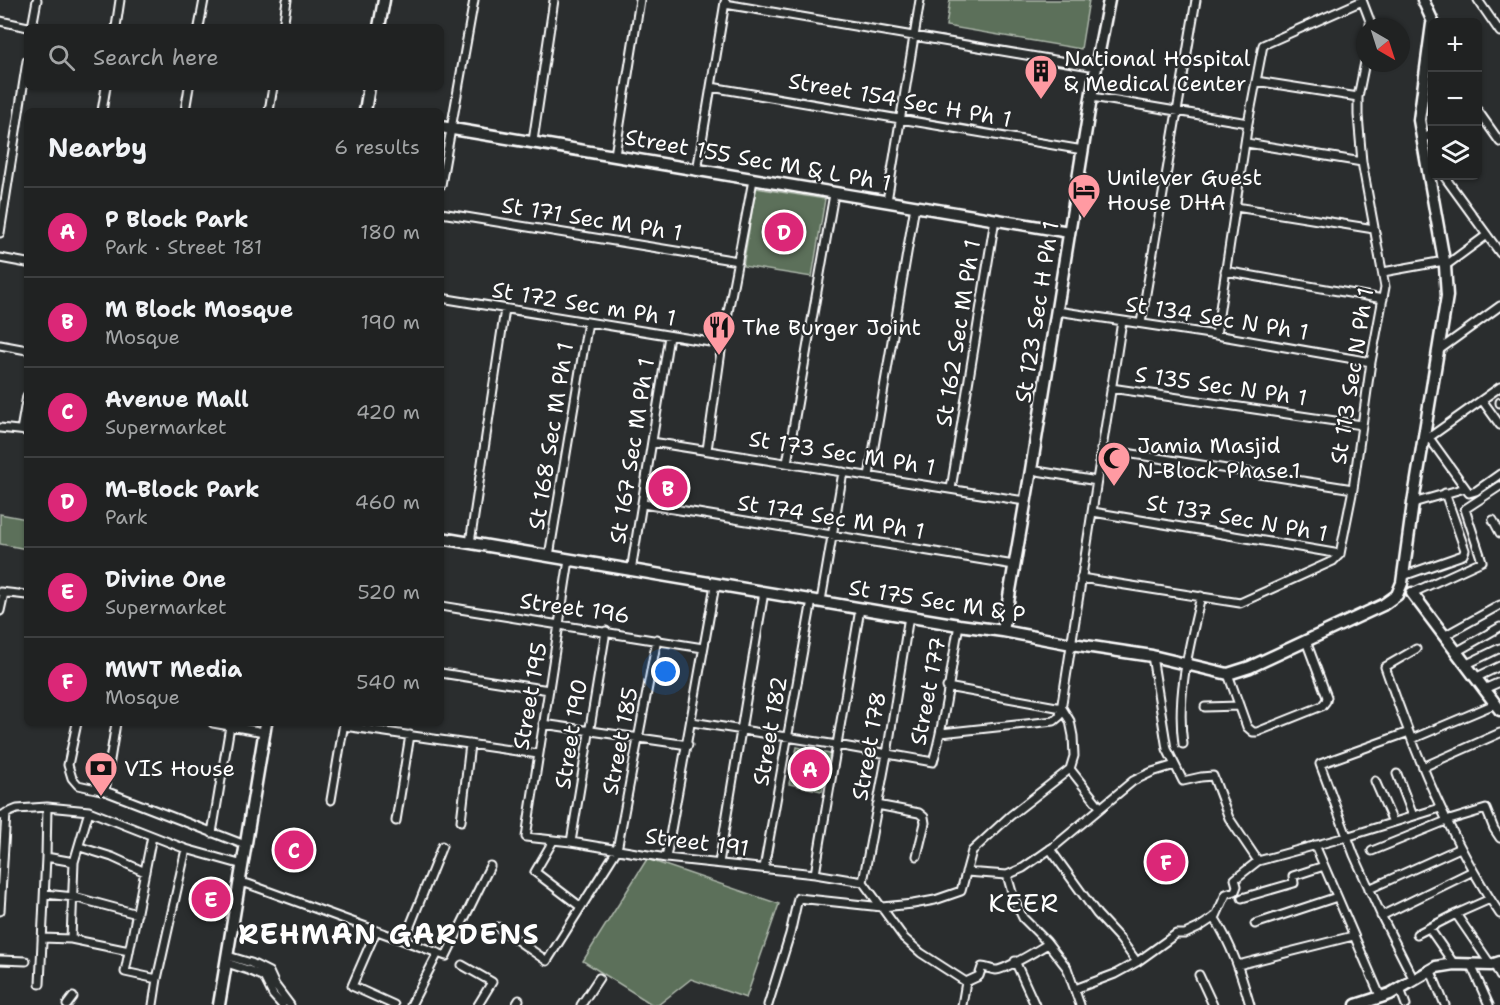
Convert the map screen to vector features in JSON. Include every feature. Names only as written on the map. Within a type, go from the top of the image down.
[{"type":"street","points":[[31,24],[37,0]]},
{"type":"street","points":[[116,24],[120,0]]},
{"type":"street","points":[[200,24],[204,0]]},
{"type":"street","points":[[283,24],[287,0]]},
{"type":"street","points":[[380,24],[384,0]]},
{"type":"street","points":[[444,151],[446,128],[474,0]]},
{"type":"street","points":[[533,141],[554,0]]},
{"type":"street","points":[[615,155],[640,0]]},
{"type":"street","points":[[887,201],[920,0]]},
{"type":"street","name":"St 123 Sec H Ph 1","points":[[1003,631],[1032,470],[1096,67],[1109,0]]},
{"type":"street","points":[[1141,323],[1196,0]]},
{"type":"street","points":[[1478,0],[1500,32]]},
{"type":"street","points":[[1216,335],[1247,143],[1248,123],[1263,45],[1362,1],[1369,18]]},
{"type":"street","points":[[1426,1],[1431,18]]},
{"type":"street","points":[[696,171],[725,2],[914,37],[1096,67]]},
{"type":"street","points":[[0,21],[24,26]]},
{"type":"street","points":[[1306,641],[1327,697],[1325,704],[1253,732],[1247,727],[1228,674],[1250,667],[1383,605],[1397,595],[1402,579],[1447,296],[1445,263],[1419,120],[1428,68]]},
{"type":"street","name":"St 113 Sec N Ph 1","points":[[1340,554],[1353,489],[1371,362],[1385,286],[1362,162],[1358,96],[1363,72]]},
{"type":"street","points":[[0,233],[24,80]]},
{"type":"street","points":[[1256,81],[1358,96]]},
{"type":"street","name":"Street 154 Sec H Ph 1","points":[[711,87],[900,117],[1083,150]]},
{"type":"street","points":[[102,108],[106,90]]},
{"type":"street","points":[[186,108],[188,90]]},
{"type":"street","points":[[270,108],[272,90]]},
{"type":"street","points":[[366,108],[368,90]]},
{"type":"street","points":[[1092,97],[1248,123]]},
{"type":"street","points":[[1482,117],[1500,142]]},
{"type":"street","name":"Street 155 Sec M & L Ph 1","points":[[446,128],[1069,232]]},
{"type":"street","points":[[1422,144],[1428,137]]},
{"type":"street","points":[[1247,143],[1362,162]]},
{"type":"street","points":[[1422,144],[1428,154]]},
{"type":"street","points":[[707,450],[722,344],[753,180]]},
{"type":"street","points":[[1447,180],[1500,253]]},
{"type":"street","points":[[786,463],[834,194]]},
{"type":"street","points":[[869,476],[915,206]]},
{"type":"street","points":[[1236,207],[1374,229]]},
{"type":"street","name":"St 171 Sec M Ph 1","points":[[444,213],[738,261]]},
{"type":"street","name":"St 162 Sec M Ph 1","points":[[951,489],[995,219]]},
{"type":"street","points":[[1383,272],[1445,263],[1487,235]]},
{"type":"street","points":[[0,258],[24,262]]},
{"type":"street","points":[[1225,271],[1383,299]]},
{"type":"street","name":"St 172 Sec m Ph 1","points":[[444,299],[722,344]]},
{"type":"street","points":[[1438,350],[1500,306]]},
{"type":"street","points":[[470,543],[505,309]]},
{"type":"street","name":"St 134 Sec N Ph 1","points":[[1057,311],[1216,335],[1371,362]]},
{"type":"street","points":[[941,733],[1054,721],[1060,716],[1122,321]]},
{"type":"street","name":"St 168 Sec M Ph 1","points":[[549,556],[588,322]]},
{"type":"street","name":"St 167 Sec M Ph 1","points":[[631,571],[669,336]]},
{"type":"street","points":[[0,345],[24,349]]},
{"type":"street","points":[[1426,439],[1500,387]]},
{"type":"street","name":"S 135 Sec N Ph 1","points":[[1111,388],[1362,425]]},
{"type":"street","points":[[1482,400],[1500,425]]},
{"type":"street","points":[[0,428],[24,431]]},
{"type":"street","points":[[1426,439],[1469,493],[1476,491],[1500,474]]},
{"type":"street","name":"St 173 Sec M Ph 1","points":[[652,442],[1025,501]]},
{"type":"street","points":[[1101,449],[1353,489]]},
{"type":"street","points":[[1032,470],[1097,481]]},
{"type":"street","name":"Street 182","points":[[764,868],[786,737],[832,535],[843,472]]},
{"type":"street","points":[[1414,980],[1346,837],[1320,764],[1498,707],[1412,592],[1482,561],[1465,509],[1500,486]]},
{"type":"street","points":[[1413,503],[1465,488]]},
{"type":"street","points":[[1402,579],[1463,555],[1465,550],[1445,493]]},
{"type":"street","name":"St 174 Sec M Ph 1","points":[[643,504],[1014,565]]},
{"type":"street","name":"St 137 Sec N Ph 1","points":[[1093,512],[1340,554]]},
{"type":"street","points":[[1493,520],[1500,533]]},
{"type":"street","name":"St 175 Sec M & P","points":[[444,539],[959,626],[1003,631],[1152,656],[1228,674]]},
{"type":"street","points":[[1081,578],[1240,603],[1333,561],[1340,554]]},
{"type":"street","name":"Street 195","points":[[526,837],[570,560]]},
{"type":"street","points":[[666,858],[715,585]]},
{"type":"street","points":[[0,610],[2,592],[24,595]]},
{"type":"street","points":[[719,863],[764,592]]},
{"type":"street","points":[[1184,744],[1181,712],[1186,664],[1201,596]]},
{"type":"street","points":[[1444,636],[1500,605]]},
{"type":"street","name":"Street 196","points":[[444,606],[703,648]]},
{"type":"street","points":[[815,874],[860,609]]},
{"type":"street","name":"Street 178","points":[[863,882],[887,754],[909,616]]},
{"type":"street","name":"Street 177","points":[[887,754],[933,762],[941,733],[959,626]]},
{"type":"street","points":[[1456,652],[1500,627]]},
{"type":"street","name":"Street 190","points":[[571,842],[606,631]]},
{"type":"street","name":"Street 185","points":[[617,850],[657,639]]},
{"type":"street","points":[[1465,665],[1500,648]]},
{"type":"street","points":[[1416,649],[1385,667],[1410,736],[1446,821],[1500,914]]},
{"type":"street","points":[[1152,656],[1167,749],[1183,781],[1213,777],[1229,818],[1258,861]]},
{"type":"street","points":[[1475,678],[1500,666]]},
{"type":"street","points":[[444,672],[549,690]]},
{"type":"street","points":[[1484,689],[1500,682]]},
{"type":"street","points":[[768,1005],[790,934],[798,898],[882,907],[935,900],[961,891],[972,851],[1010,816],[1070,769],[1074,756],[1073,736],[1070,721],[1062,708],[947,687]]},
{"type":"street","points":[[1205,707],[1239,706]]},
{"type":"street","points":[[692,722],[887,754]]},
{"type":"street","points":[[543,724],[688,745]]},
{"type":"street","points":[[76,726],[68,765],[72,778],[78,785],[105,791],[245,845]]},
{"type":"street","points":[[105,791],[116,726]]},
{"type":"street","points":[[212,833],[230,726],[265,727],[219,1005]]},
{"type":"street","points":[[331,800],[344,726]]},
{"type":"street","points":[[356,726],[538,754]]},
{"type":"street","points":[[1423,767],[1500,733]]},
{"type":"street","points":[[396,821],[410,735]]},
{"type":"street","points":[[461,821],[470,744]]},
{"type":"street","points":[[966,872],[1007,875],[1023,868],[1050,849],[1133,781],[1152,771],[1175,765]]},
{"type":"street","points":[[1070,769],[1100,807]]},
{"type":"street","points":[[1397,774],[1413,816]]},
{"type":"street","points":[[1375,781],[1393,822]]},
{"type":"street","points":[[877,805],[919,813],[924,817],[925,823],[916,855]]},
{"type":"street","points":[[0,911],[3,814],[17,809],[47,807],[89,811],[186,849],[243,865]]},
{"type":"street","points":[[40,984],[47,807]]},
{"type":"street","points":[[1075,989],[1115,974],[1137,962],[1176,934],[1185,934],[1214,917],[1226,894],[1235,891],[1237,886],[1235,879],[1258,861],[1440,808]]},
{"type":"street","points":[[1372,851],[1446,821],[1486,809],[1500,838]]},
{"type":"street","points":[[71,939],[74,862],[89,811]]},
{"type":"street","points":[[152,836],[125,972],[157,979]]},
{"type":"street","name":"Street 191","points":[[526,837],[666,858],[815,874],[863,882]]},
{"type":"street","points":[[554,841],[536,872],[581,907]]},
{"type":"street","points":[[1315,845],[1381,998]]},
{"type":"street","points":[[404,941],[442,846]]},
{"type":"street","points":[[80,847],[112,857],[145,872]]},
{"type":"street","points":[[1369,889],[1460,848]]},
{"type":"street","points":[[153,1005],[186,849]]},
{"type":"street","points":[[1050,849],[1097,914],[1137,962]]},
{"type":"street","points":[[498,927],[547,961],[617,850]]},
{"type":"street","points":[[46,857],[74,862]]},
{"type":"street","points":[[240,883],[446,956],[490,866]]},
{"type":"street","points":[[1242,898],[1294,883],[1293,876],[1324,866]]},
{"type":"street","points":[[1382,916],[1473,871]]},
{"type":"street","points":[[1007,875],[1014,899],[1023,918],[1067,968],[1080,1005]]},
{"type":"street","points":[[863,882],[904,938],[966,982]]},
{"type":"street","points":[[45,894],[74,897],[137,914]]},
{"type":"street","points":[[1256,924],[1337,897]]},
{"type":"street","points":[[1417,934],[1490,899]]},
{"type":"street","points":[[1456,914],[1495,964],[1500,976]]},
{"type":"street","points":[[1214,917],[1224,932],[1238,965],[1250,1005]]},
{"type":"street","points":[[1429,927],[1454,964]]},
{"type":"street","points":[[376,931],[352,986],[394,1005]]},
{"type":"street","points":[[1238,965],[1353,936]]},
{"type":"street","points":[[42,938],[71,939],[129,951]]},
{"type":"street","points":[[966,982],[979,976],[982,967],[996,970],[1007,968],[1048,944]]},
{"type":"street","points":[[411,1005],[438,953]]},
{"type":"street","points":[[0,960],[26,961]]},
{"type":"street","points":[[227,960],[264,977],[273,995],[282,1005]]},
{"type":"street","points":[[227,960],[251,963],[269,972],[278,991],[290,1005]]},
{"type":"street","points":[[1016,961],[1035,1005]]},
{"type":"street","points":[[1356,1005],[1381,998],[1400,989],[1430,969],[1440,966],[1495,964]]},
{"type":"street","points":[[462,965],[492,982],[478,1005]]},
{"type":"street","points":[[1471,965],[1489,1005]]},
{"type":"street","points":[[1430,969],[1445,1005]]},
{"type":"street","points":[[1199,975],[1214,1005]]},
{"type":"street","points":[[581,1005],[599,978]]},
{"type":"street","points":[[962,1005],[966,982]]},
{"type":"street","points":[[1400,989],[1406,1005]]},
{"type":"street","points":[[67,1005],[73,997]]},
{"type":"green space","points":[[950,0],[1089,0],[1081,49],[946,26]]},
{"type":"green space","points":[[756,188],[825,199],[812,277],[743,266]]},
{"type":"green space","points":[[0,514],[24,518],[24,548],[0,544]]},
{"type":"green space","points":[[797,747],[830,754],[822,791],[789,784]]},
{"type":"green space","points":[[647,859],[779,904],[746,998],[691,979],[658,1005],[653,1005],[583,961]]},
{"type":"place","name":"National Hospital & Medical Center","points":[[1041,100]]},
{"type":"place","name":"Unilever Guest House DHA","points":[[1084,219]]},
{"type":"place","name":"M-Block Park","points":[[784,232]]},
{"type":"place","name":"The Burger Joint","points":[[719,356]]},
{"type":"place","name":"Jamia Masjid N-Block Phase.1","points":[[1114,487]]},
{"type":"place","name":"M Block Mosque","points":[[668,488]]},
{"type":"place","name":"P Block Park","points":[[810,769]]},
{"type":"place","name":"VIS House","points":[[101,797]]},
{"type":"place","name":"Avenue Mall","points":[[294,850]]},
{"type":"place","name":"MWT Media","points":[[1166,862]]},
{"type":"place","name":"Divine One","points":[[211,899]]},
{"type":"district","name":"KEER","points":[[1024,902]]},
{"type":"district","name":"REHMAN GARDENS","points":[[389,934]]}]
